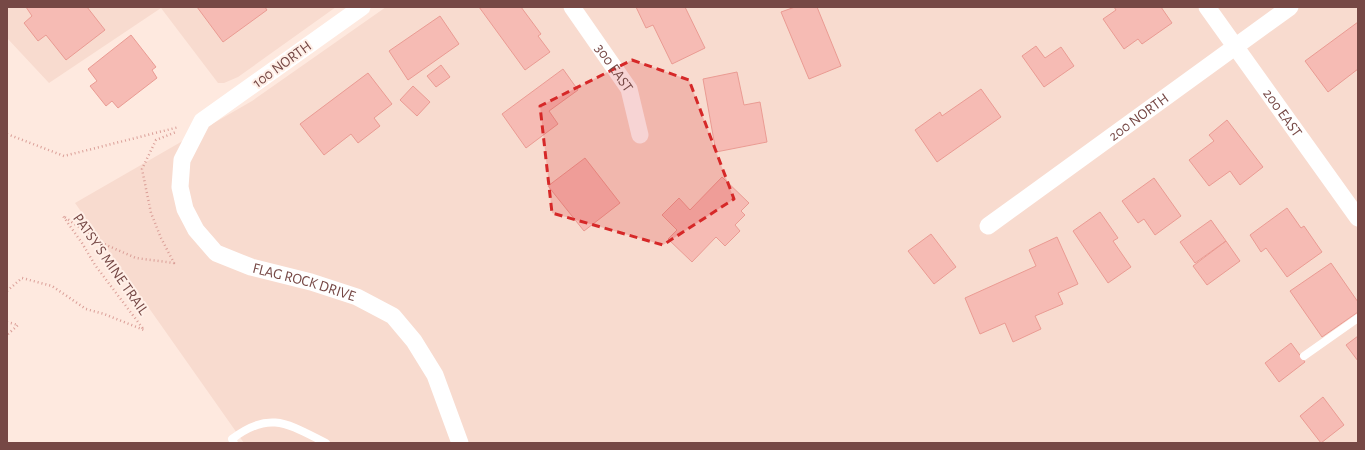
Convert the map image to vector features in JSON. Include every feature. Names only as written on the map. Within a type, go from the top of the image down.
[{"type":"street","name":"100 NORTH","points":[[202,121],[362,7]]},
{"type":"street","name":"300 EAST","points":[[572,7],[629,88],[640,135]]},
{"type":"street","name":"200 EAST","points":[[1207,7],[1358,218]]},
{"type":"street","name":"200 NORTH","points":[[988,226],[1290,7]]},
{"type":"street","name":"FLAG ROCK DRIVE","points":[[202,121],[182,160],[180,188],[185,210],[196,230],[216,253],[251,267],[311,282],[357,297],[393,316],[414,341],[435,375],[460,443]]},
{"type":"lane","points":[[1304,356],[1358,318]]},
{"type":"lane","points":[[234,443],[232,439],[250,426],[277,421],[326,443]]},
{"type":"path","points":[[7,134],[64,156],[202,121]]},
{"type":"path","name":"PATSY'S MINE TRAIL","points":[[7,291],[22,278],[52,286],[86,309],[104,314],[144,330],[95,265],[63,216],[104,244],[136,258],[174,263],[161,238],[151,213],[142,169],[156,140],[202,121]]},
{"type":"path","points":[[7,322],[18,325],[7,335]]},
{"type":"highlighted area","points":[[632,60],[689,80],[734,199],[663,245],[552,213],[540,106]]},
{"type":"shaded area","points":[[7,7],[336,7],[238,77],[224,83],[218,83],[161,8],[49,83],[7,38]]},
{"type":"shaded area","points":[[386,7],[1358,7],[1358,443],[244,443],[75,203],[252,101]]},
{"type":"building","points":[[26,7],[87,7],[105,30],[66,60],[46,35],[38,41],[24,23],[32,16]]},
{"type":"building","points":[[197,7],[265,7],[267,10],[223,42]]},
{"type":"building","points":[[479,7],[521,7],[541,34],[538,36],[550,52],[525,70]]},
{"type":"building","points":[[636,7],[685,7],[705,48],[672,64],[653,25],[646,28]]},
{"type":"building","points":[[795,7],[817,7],[841,66],[809,79],[781,12]]},
{"type":"building","points":[[1114,7],[1161,7],[1172,23],[1142,44],[1138,39],[1124,49],[1103,19],[1116,10]]},
{"type":"building","points":[[440,16],[459,44],[408,80],[389,51]]},
{"type":"building","points":[[1358,22],[1358,69],[1328,92],[1305,61]]},
{"type":"building","points":[[131,35],[156,67],[152,70],[157,78],[118,108],[112,101],[106,106],[90,86],[97,81],[88,69]]},
{"type":"building","points":[[1036,46],[1045,58],[1061,47],[1074,66],[1044,87],[1022,56]]},
{"type":"building","points":[[441,65],[450,77],[436,87],[427,76]]},
{"type":"building","points":[[563,69],[578,90],[549,111],[558,124],[526,148],[502,114]]},
{"type":"building","points":[[737,72],[744,105],[760,102],[767,142],[716,152],[703,79]]},
{"type":"building","points":[[368,73],[392,104],[374,118],[380,126],[358,143],[351,134],[324,155],[300,124]]},
{"type":"building","points":[[413,86],[430,102],[417,116],[400,100]]},
{"type":"building","points":[[981,89],[1001,117],[937,162],[915,130],[940,112],[942,116]]},
{"type":"building","points":[[1227,120],[1263,167],[1240,185],[1230,171],[1209,186],[1189,160],[1214,141],[1209,135]]},
{"type":"building","points":[[585,158],[620,203],[584,231],[548,186]]},
{"type":"building","points":[[722,177],[749,203],[741,211],[745,215],[735,225],[740,231],[725,246],[716,237],[692,262],[668,239],[677,230],[662,215],[679,198],[690,210]]},
{"type":"building","points":[[1154,178],[1181,216],[1155,235],[1144,219],[1138,223],[1122,201]]},
{"type":"building","points":[[1287,208],[1301,228],[1304,226],[1322,252],[1287,277],[1266,248],[1261,252],[1250,235]]},
{"type":"building","points":[[1100,212],[1118,238],[1113,241],[1131,267],[1108,283],[1073,231]]},
{"type":"building","points":[[1211,220],[1226,241],[1195,263],[1180,242]]},
{"type":"building","points":[[931,234],[956,267],[934,284],[908,251]]},
{"type":"building","points":[[1057,237],[1078,284],[1058,293],[1063,304],[1035,316],[1041,329],[1013,342],[1005,323],[980,334],[965,298],[1036,266],[1029,250]]},
{"type":"building","points":[[1226,241],[1240,261],[1207,285],[1193,266]]},
{"type":"building","points":[[1331,263],[1358,302],[1358,312],[1322,337],[1290,291]]},
{"type":"building","points":[[1358,336],[1358,361],[1346,345]]},
{"type":"building","points":[[1291,343],[1305,362],[1279,382],[1265,363]]},
{"type":"building","points":[[1323,397],[1344,425],[1321,443],[1300,416]]}]
